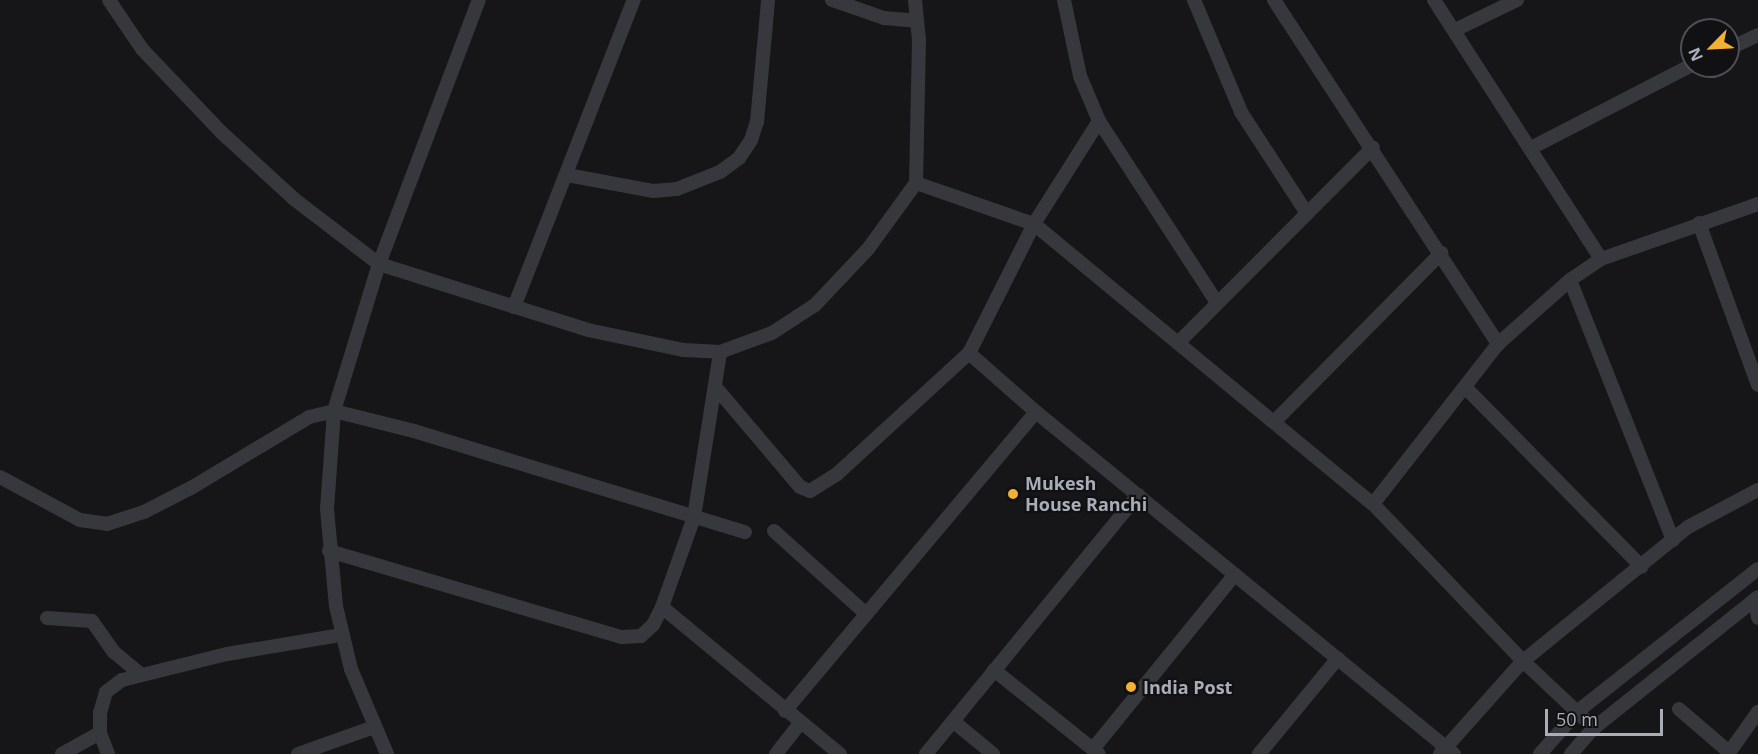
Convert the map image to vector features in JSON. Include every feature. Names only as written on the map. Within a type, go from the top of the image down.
[{"type":"street","points":[[109,0],[142,49],[220,132],[294,199],[379,264],[618,338],[684,350],[720,352],[772,333],[815,305],[868,249],[916,183],[915,0]]},
{"type":"street","points":[[387,754],[374,728],[341,635],[329,551],[328,478],[334,411],[379,264],[479,0]]},
{"type":"street","points":[[514,307],[634,0]]},
{"type":"street","points":[[567,175],[653,191],[677,189],[720,172],[739,158],[751,140],[757,122],[768,0]]},
{"type":"street","points":[[832,0],[884,18],[916,21]]},
{"type":"street","points":[[1064,0],[1080,76],[1099,120],[1217,303]]},
{"type":"street","points":[[1194,0],[1241,112],[1306,213]]},
{"type":"street","points":[[1274,0],[1373,147],[1498,344]]},
{"type":"street","points":[[1434,0],[1601,259]]},
{"type":"street","points":[[1455,30],[1517,0]]},
{"type":"street","points":[[1740,43],[1758,35]]},
{"type":"street","points":[[1531,148],[1680,71]]},
{"type":"street","points":[[717,389],[800,487],[810,491],[837,474],[969,353],[1034,224],[1099,120]]},
{"type":"street","points":[[1178,343],[1373,147]]},
{"type":"street","points":[[916,183],[1034,224],[1373,504],[1523,661],[1594,728]]},
{"type":"street","points":[[1373,504],[1498,344],[1570,280],[1601,259],[1758,204]]},
{"type":"street","points":[[1700,223],[1758,385]]},
{"type":"street","points":[[1274,422],[1441,253]]},
{"type":"street","points":[[1570,280],[1673,540]]},
{"type":"street","points":[[329,551],[622,637],[646,633],[662,607],[694,517],[717,389],[720,352]]},
{"type":"street","points":[[969,353],[1035,412],[1338,658],[1446,752],[1523,661],[1642,567],[1688,527],[1758,490]]},
{"type":"street","points":[[1465,387],[1642,567]]},
{"type":"street","points":[[0,477],[80,520],[107,524],[144,512],[191,488],[309,417],[334,411],[414,431],[745,532]]},
{"type":"street","points":[[785,711],[1035,412]]},
{"type":"street","points":[[926,754],[1138,495]]},
{"type":"street","points":[[774,531],[865,613]]},
{"type":"street","points":[[1540,754],[1578,711],[1758,569]]},
{"type":"street","points":[[994,670],[1096,752],[1235,574]]},
{"type":"street","points":[[1757,598],[1758,618]]},
{"type":"street","points":[[1572,754],[1594,728],[1757,598]]},
{"type":"street","points":[[662,607],[785,711],[840,754]]},
{"type":"street","points":[[47,618],[92,621],[114,652],[140,674]]},
{"type":"street","points":[[108,754],[100,734],[100,713],[106,692],[122,680],[140,674],[341,635]]},
{"type":"street","points":[[1259,754],[1338,658]]},
{"type":"street","points":[[1679,709],[1728,753],[1758,712]]},
{"type":"street","points":[[953,721],[993,754]]},
{"type":"street","points":[[776,754],[800,723]]},
{"type":"street","points":[[298,754],[374,728]]},
{"type":"street","points":[[62,754],[100,734]]},
{"type":"place","name":"Mukesh House Ranchi","points":[[1013,494]]},
{"type":"place","name":"India Post","points":[[1131,687]]}]
